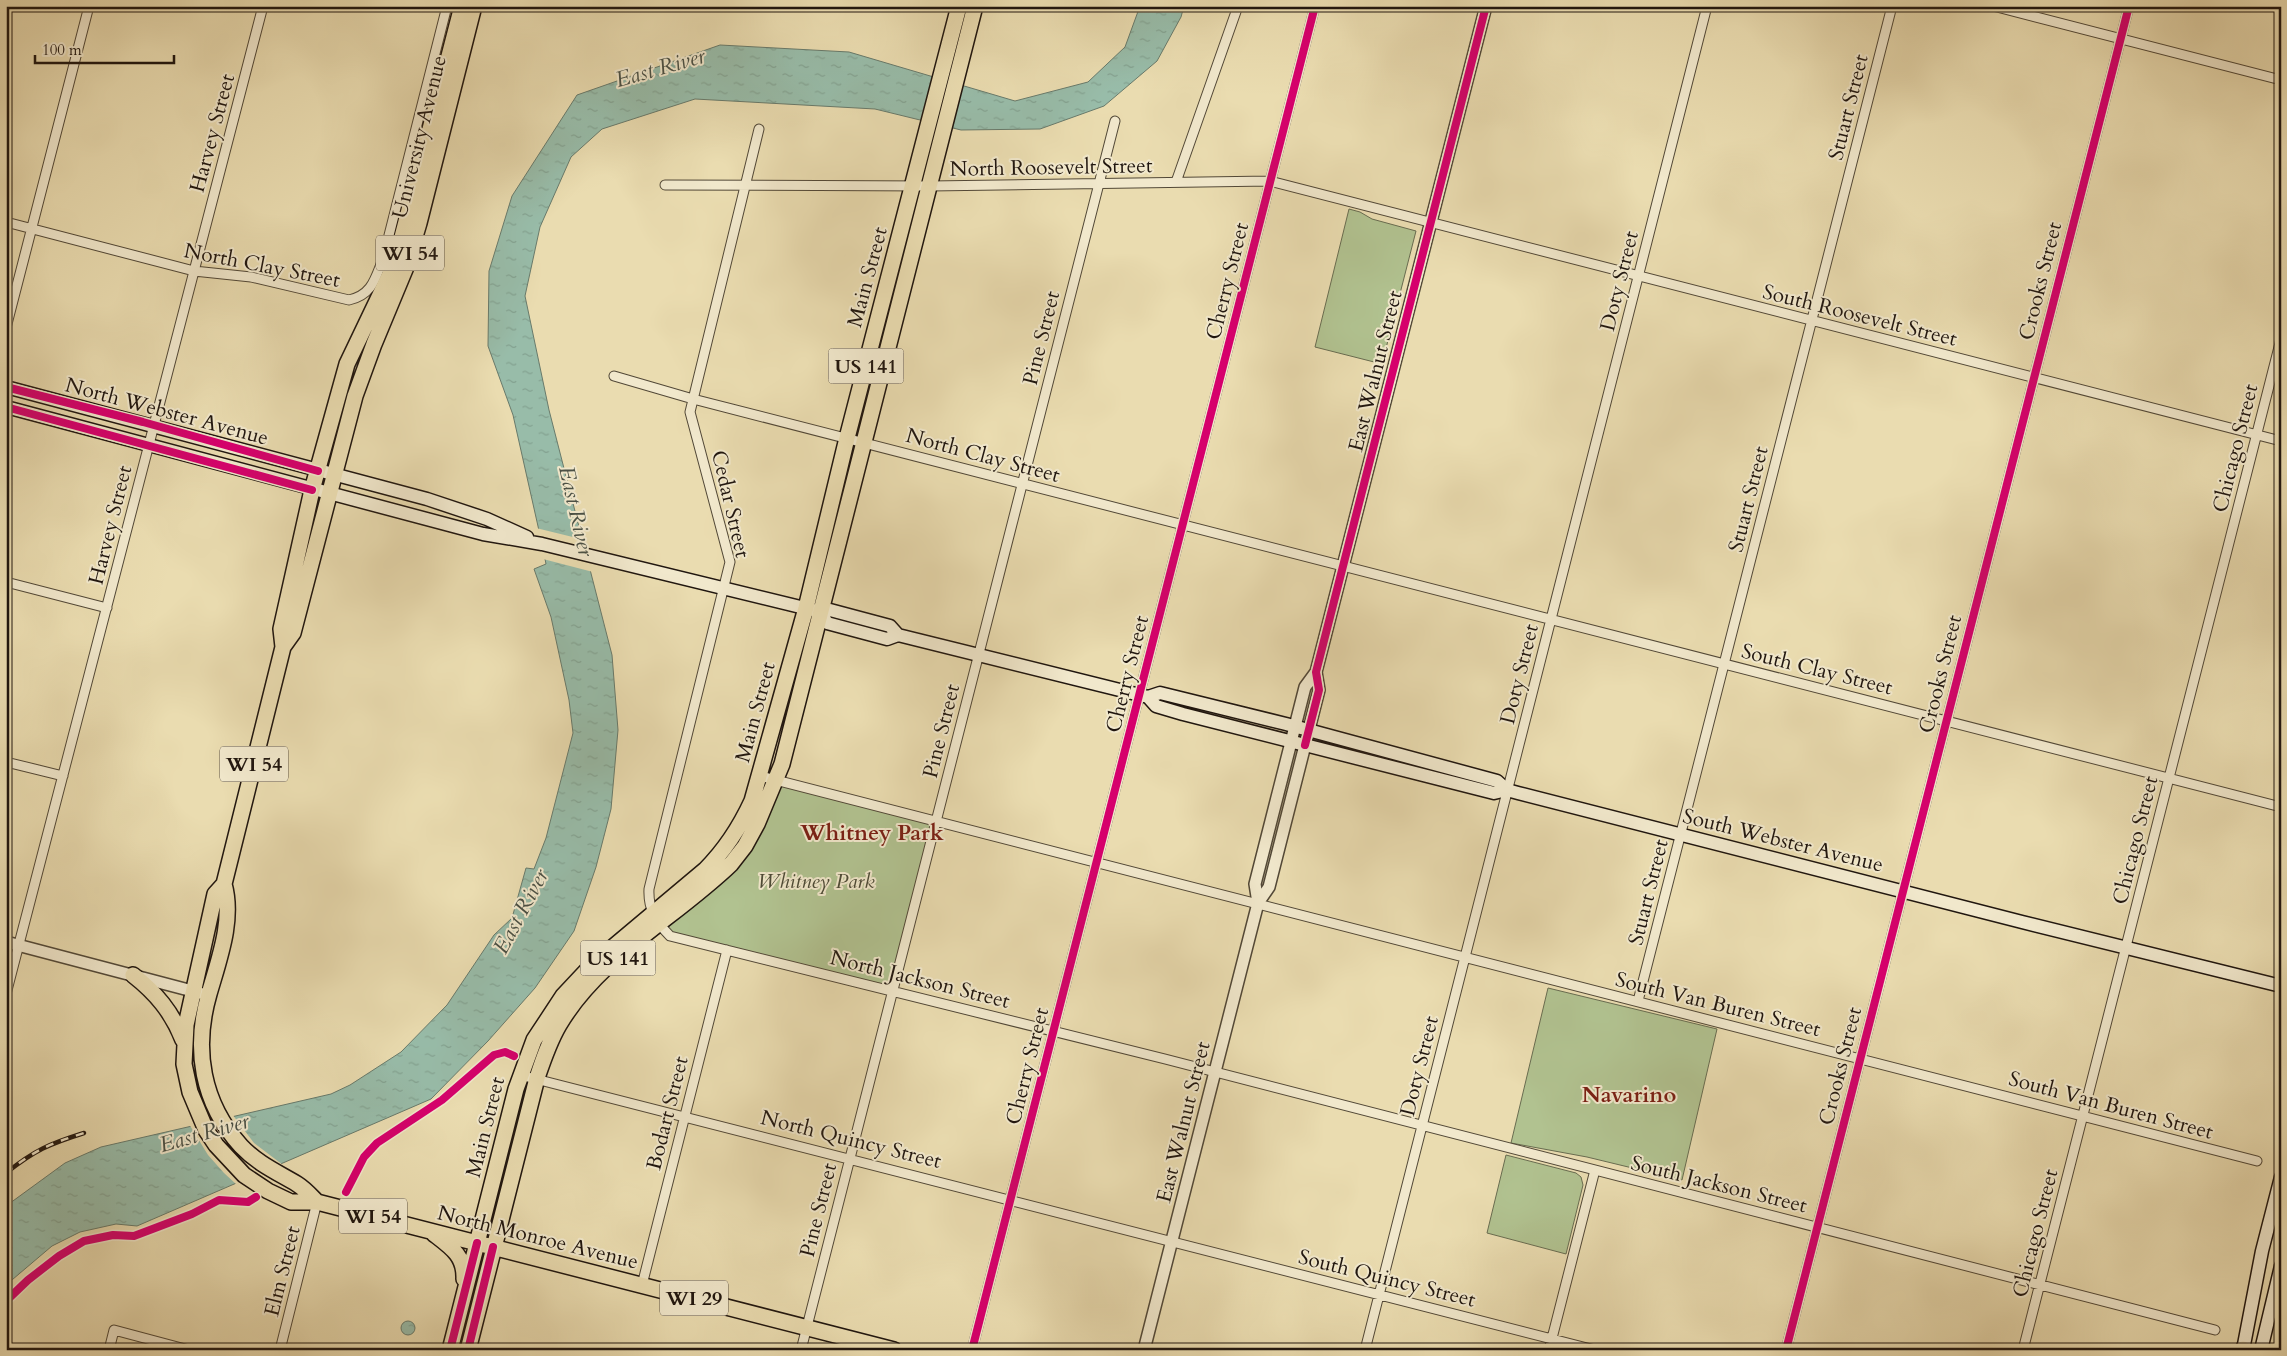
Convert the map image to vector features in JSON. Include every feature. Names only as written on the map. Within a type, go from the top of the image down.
[{"type":"main road","name":"University Avenue","points":[[317,1202],[291,1202],[273,1194],[250,1180],[216,1145],[199,1114],[187,1080],[184,1043],[193,991],[200,968],[215,894],[224,884],[283,648],[281,629],[312,490],[346,364],[390,274],[401,241],[462,6]]},
{"type":"main road","name":"University Avenue","points":[[283,648],[294,633],[328,494],[363,371],[406,266],[474,6]]},
{"type":"main road","name":"Main Street","points":[[468,1350],[536,1078],[552,1038],[570,1009],[589,986],[718,857],[746,815],[760,776],[806,608],[847,438],[960,6]]},
{"type":"main road","name":"Main Street","points":[[450,1350],[520,1075],[534,1040],[563,996],[593,964],[655,918],[716,878],[730,864],[745,846],[757,824],[776,780],[821,612],[976,6]]},
{"type":"main road","name":"North Webster Avenue","points":[[6,387],[154,425],[434,502],[506,527],[536,542]]},
{"type":"main road","name":"North Webster Avenue","points":[[6,407],[483,534],[536,542],[806,608],[821,612],[827,623],[887,639],[898,635],[1144,696],[1160,693],[1309,730]]},
{"type":"main road","name":"North Webster Avenue","points":[[1144,696],[1156,706],[1305,745]]},
{"type":"main road","name":"South Webster Avenue","points":[[1309,730],[1497,781],[1507,790]]},
{"type":"main road","name":"South Webster Avenue","points":[[1305,745],[1494,793],[1507,790],[2281,986]]},
{"type":"main road","name":"University Avenue","points":[[224,884],[229,900],[224,936],[218,970],[209,995],[200,1048],[205,1083],[215,1108],[236,1141],[250,1156],[272,1171],[299,1185],[317,1202]]},
{"type":"main road","points":[[133,974],[156,994],[169,1011],[184,1043]]},
{"type":"main road","points":[[2243,1350],[2262,1251],[2281,1177]]},
{"type":"main road","name":"North Monroe Avenue","points":[[317,1202],[894,1350]]},
{"type":"main road","points":[[429,1230],[454,1250],[462,1260],[464,1294]]},
{"type":"main road","points":[[2261,1350],[2281,1266]]},
{"type":"street","points":[[6,328],[89,6]]},
{"type":"street","name":"Harvey Street","points":[[6,994],[263,6]]},
{"type":"street","name":"North Clay Street","points":[[6,222],[194,271],[251,277],[349,300],[360,298],[370,289],[383,259],[447,6]]},
{"type":"street","points":[[1176,182],[1238,6]]},
{"type":"street","name":"Cherry Street","points":[[972,1350],[1097,862],[1144,696],[1183,524],[1315,6]]},
{"type":"street","name":"East Walnut Street","points":[[1258,903],[1255,884],[1291,741],[1305,687],[1316,672],[1486,6]]},
{"type":"street","name":"Doty Street","points":[[1365,1350],[1707,6]]},
{"type":"street","name":"Stuart Street","points":[[1638,1001],[1892,6]]},
{"type":"street","points":[[1993,6],[2281,80]]},
{"type":"street","name":"Crooks Street","points":[[1786,1350],[2128,6]]},
{"type":"street","name":"Pine Street","points":[[801,1350],[1115,121]]},
{"type":"street","name":"Cedar Street","points":[[655,918],[649,898],[650,889],[730,562],[690,412],[747,186],[759,129]]},
{"type":"street","name":"North Roosevelt Street","points":[[665,185],[930,186],[1270,181],[1431,223]]},
{"type":"street","name":"South Roosevelt Street","points":[[1431,223],[2281,441]]},
{"type":"street","name":"Chicago Street","points":[[2023,1350],[2281,339]]},
{"type":"street","name":"North Clay Street","points":[[614,376],[1344,566]]},
{"type":"street","name":"South Clay Street","points":[[1344,566],[2281,807]]},
{"type":"street","points":[[6,582],[107,608]]},
{"type":"street","name":"East Walnut Street","points":[[1144,1350],[1258,903],[1269,886],[1309,730],[1319,690],[1316,672]]},
{"type":"street","points":[[6,762],[63,776]]},
{"type":"street","name":"South Van Buren Street","points":[[760,776],[2257,1161]]},
{"type":"street","name":"North Jackson Street","points":[[655,918],[670,936],[893,990],[1215,1072]]},
{"type":"street","points":[[6,942],[209,995]]},
{"type":"street","name":"Bodart Street","points":[[642,1285],[727,950]]},
{"type":"street","name":"South Jackson Street","points":[[1215,1072],[2215,1330]]},
{"type":"street","name":"North Quincy Street","points":[[520,1075],[1172,1241]]},
{"type":"street","points":[[1549,1350],[1595,1170]]},
{"type":"street","name":"Elm Street","points":[[280,1350],[317,1202]]},
{"type":"street","name":"South Quincy Street","points":[[1172,1241],[1595,1350]]},
{"type":"street","points":[[109,1350],[114,1330],[189,1350]]},
{"type":"green space","points":[[1349,209],[1360,212],[1372,219],[1416,231],[1382,364],[1315,347]]},
{"type":"green space","name":"Whitney Park","points":[[771,778],[936,821],[893,989],[670,936],[660,926],[723,857]]},
{"type":"green space","points":[[1548,988],[1717,1029],[1682,1180],[1587,1157],[1511,1143]]},
{"type":"green space","points":[[1506,1155],[1576,1173],[1581,1177],[1583,1185],[1566,1254],[1487,1233]]},
{"type":"water","name":"East River","points":[[1140,6],[1184,6],[1181,17],[1157,61],[1104,106],[1040,129],[961,130],[875,109],[695,99],[602,129],[571,157],[540,227],[525,296],[549,410],[612,655],[618,730],[611,809],[596,867],[574,931],[535,988],[488,1041],[431,1099],[137,1226],[116,1224],[80,1232],[52,1246],[6,1285],[6,1206],[65,1163],[101,1147],[331,1094],[350,1085],[401,1052],[447,1005],[494,935],[512,918],[526,868],[534,869],[546,838],[573,733],[569,700],[551,617],[534,569],[546,564],[542,544],[513,415],[488,346],[489,271],[512,196],[577,95],[720,45],[849,52],[1015,101],[1088,82],[1125,47]]},
{"type":"water","points":[[408,1321],[413,1323],[415,1328],[413,1333],[408,1335],[403,1333],[401,1328],[403,1323]]},
{"type":"pier","points":[[536,528],[585,540],[593,572],[543,559]]},
{"type":"pier","points":[[232,1114],[254,1143],[283,1165],[237,1185],[224,1173],[208,1155],[189,1124]]},
{"type":"railway","points":[[6,1173],[43,1148],[84,1133]]},
{"type":"cycle path","points":[[972,1350],[1315,6]]},
{"type":"cycle path","points":[[1305,745],[1319,690],[1316,672],[1486,6]]},
{"type":"cycle path","points":[[1786,1350],[2129,6]]},
{"type":"cycle path","points":[[6,387],[143,422],[318,471]]},
{"type":"cycle path","points":[[6,407],[312,490]]},
{"type":"cycle path","points":[[346,1192],[364,1157],[377,1143],[442,1100],[494,1055],[505,1052],[514,1056]]},
{"type":"cycle path","points":[[6,1301],[28,1280],[59,1256],[84,1241],[113,1235],[134,1236],[192,1214],[219,1200],[248,1202],[256,1197]]},
{"type":"cycle path","points":[[450,1350],[477,1243]]},
{"type":"cycle path","points":[[468,1350],[493,1247]]},
{"type":"district","name":"Whitney Park","points":[[872,832]]},
{"type":"district","name":"Navarino","points":[[1629,1094]]}]
